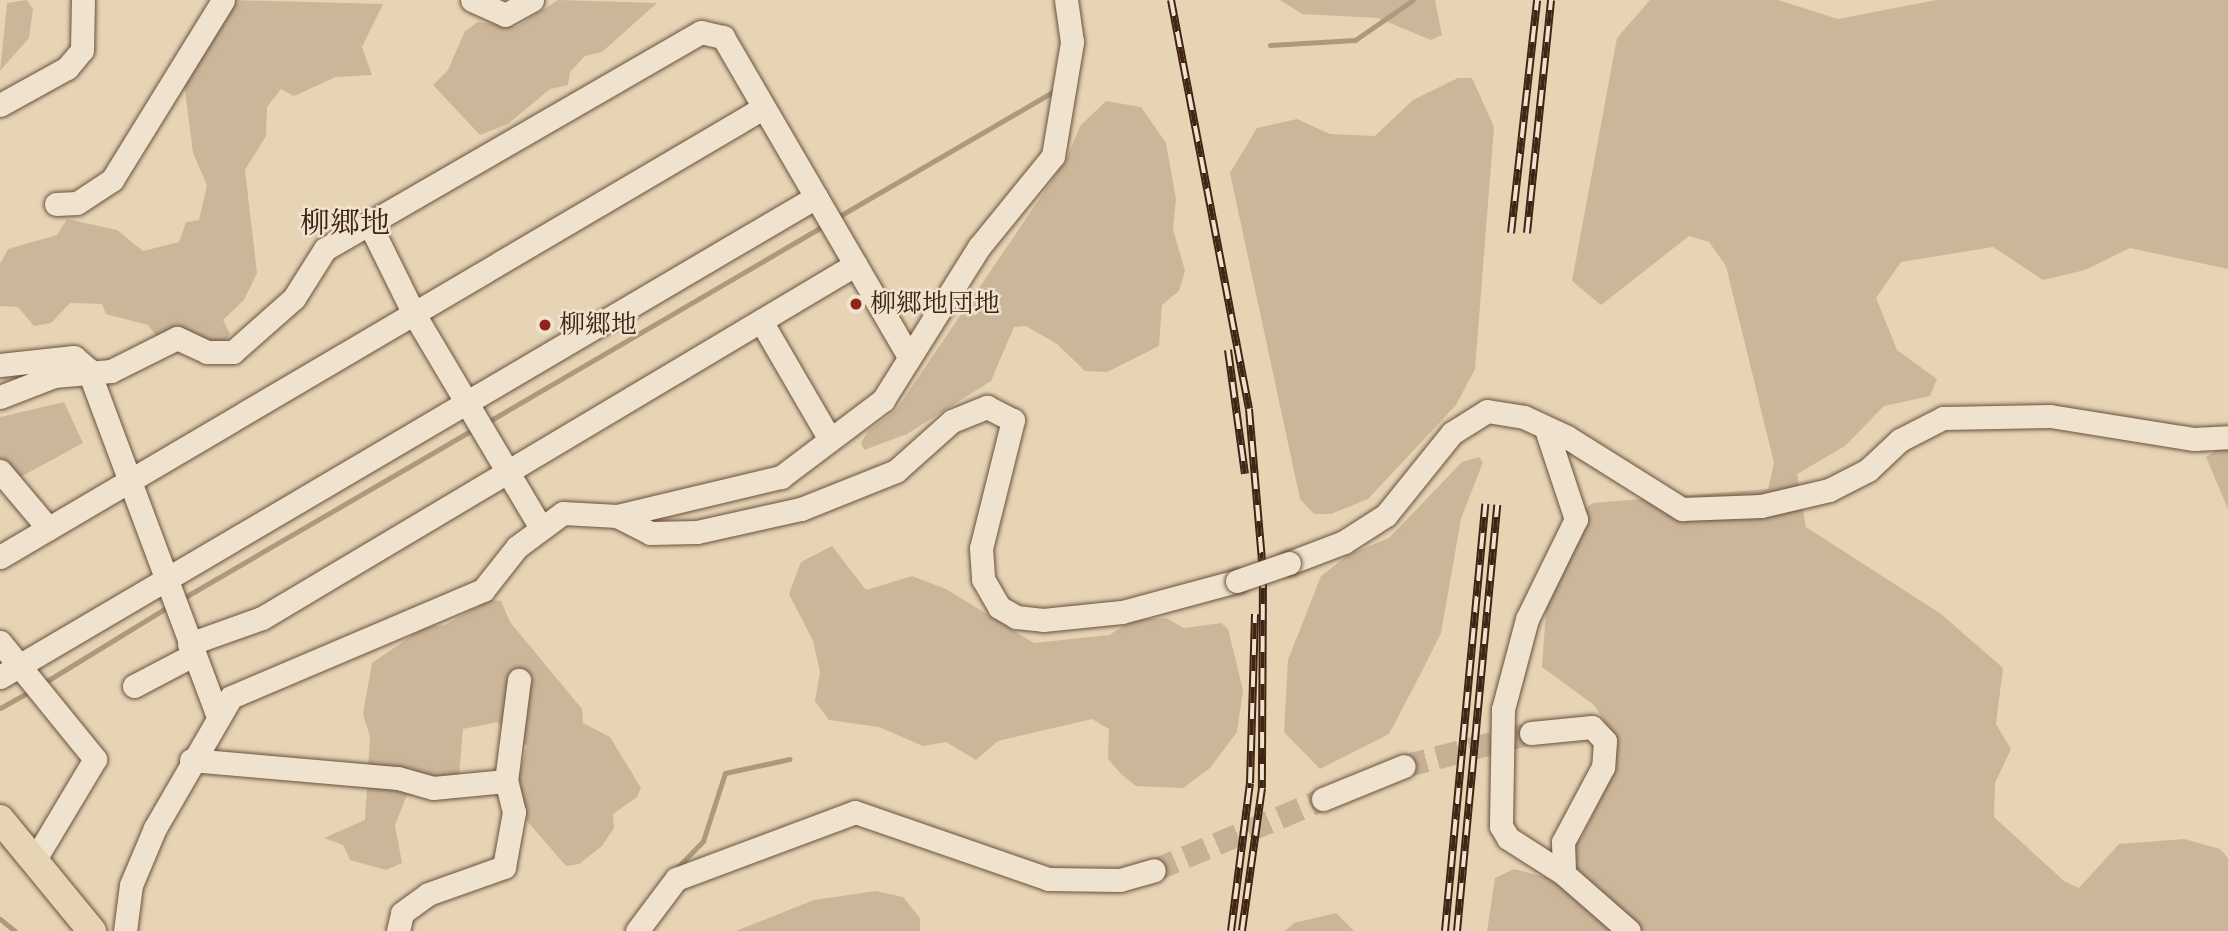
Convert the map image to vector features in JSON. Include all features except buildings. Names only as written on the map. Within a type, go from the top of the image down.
[{"type":"main road","points":[[0,819],[92,931]]},
{"type":"street","points":[[0,105],[67,68],[82,50],[88,30],[83,0]]},
{"type":"street","points":[[56,204],[77,203],[112,180],[223,0]]},
{"type":"street","points":[[472,0],[505,15],[532,0]]},
{"type":"street","points":[[617,516],[781,477],[828,436],[883,400],[979,247],[1053,156],[1068,86],[1066,0]]},
{"type":"street","points":[[0,397],[88,369],[111,371],[177,338],[207,352],[233,352],[294,299],[325,249],[701,32],[723,37],[909,356]]},
{"type":"street","points":[[0,558],[763,108]]},
{"type":"street","points":[[10,671],[164,578],[472,407],[816,197]]},
{"type":"street","points":[[369,223],[414,314],[472,407],[540,526]]},
{"type":"street","points":[[134,686],[191,649],[262,618],[856,264]]},
{"type":"street","points":[[761,321],[828,436]]},
{"type":"street","points":[[0,365],[74,357],[88,369],[217,714]]},
{"type":"street","points":[[125,931],[139,863],[191,760],[217,714],[260,682],[483,590],[540,526],[576,511],[617,516],[650,533],[697,532],[802,509],[896,471],[952,421],[986,407],[1013,420],[981,548],[982,579],[999,607],[1016,617],[1043,620],[1122,612],[1237,581],[1344,542],[1386,515],[1452,433],[1474,417],[1506,412],[1605,457],[1650,494],[1682,509],[1761,506],[1829,490],[1868,470],[1900,440],[1943,418],[2050,416],[2181,438],[2228,437]]},
{"type":"street","points":[[1547,432],[1576,519],[1527,619],[1503,709],[1499,807],[1508,838],[1564,874],[1629,931]]},
{"type":"street","points":[[0,471],[48,528]]},
{"type":"street","points":[[0,642],[10,671],[95,759],[33,861]]},
{"type":"street","points":[[398,931],[402,913],[428,894],[503,867],[514,813],[506,781],[519,680]]},
{"type":"street","points":[[1531,733],[1592,727],[1605,741],[1603,767],[1563,842],[1564,874]]},
{"type":"street","points":[[191,760],[398,778],[433,788],[506,781]]},
{"type":"street","points":[[1323,799],[1404,766]]},
{"type":"street","points":[[637,931],[676,879],[855,812],[1048,878],[1120,880],[1154,870]]},
{"type":"shaded area","points":[[27,0],[33,9],[29,38],[0,71],[7,3]]},
{"type":"shaded area","points":[[232,0],[383,4],[362,47],[372,75],[336,77],[294,96],[281,89],[267,107],[266,136],[245,170],[257,273],[244,300],[223,320],[230,334],[224,343],[157,337],[148,325],[106,314],[102,304],[70,303],[51,323],[34,326],[18,307],[0,306],[0,264],[8,249],[57,235],[67,219],[117,230],[143,251],[179,242],[186,222],[199,220],[207,185],[193,153],[184,82]]},
{"type":"shaded area","points":[[558,0],[657,3],[602,52],[585,56],[570,72],[568,85],[550,89],[508,124],[480,135],[433,85],[448,70],[465,31],[478,22],[516,27]]},
{"type":"shaded area","points":[[1280,0],[1435,0],[1442,35],[1431,40],[1378,18],[1302,14]]},
{"type":"shaded area","points":[[1650,0],[1778,0],[1838,19],[1936,0],[2228,0],[2228,269],[2130,248],[2085,270],[2043,280],[1993,247],[1901,262],[1876,298],[1897,350],[1937,379],[1930,396],[1884,406],[1845,446],[1797,474],[1806,527],[1941,614],[2003,668],[1996,724],[2011,749],[1995,783],[1994,817],[2064,881],[2079,888],[2119,844],[2184,839],[2220,849],[2228,858],[2228,931],[1487,931],[1495,878],[1514,869],[1549,878],[1583,835],[1614,769],[1612,732],[1594,705],[1542,667],[1549,568],[1564,523],[1593,503],[1768,489],[1774,463],[1726,266],[1709,242],[1689,236],[1601,305],[1572,281],[1617,38]]},
{"type":"shaded area","points":[[1458,78],[1472,78],[1494,127],[1475,369],[1456,405],[1368,499],[1331,514],[1314,514],[1300,499],[1230,173],[1257,128],[1297,119],[1330,134],[1375,136],[1413,100]]},
{"type":"shaded area","points":[[1106,101],[1141,107],[1166,143],[1176,199],[1173,229],[1185,271],[1179,291],[1162,305],[1159,346],[1107,372],[1085,371],[1057,344],[1026,326],[1014,327],[991,381],[907,434],[864,450],[861,443],[868,431],[896,410],[1066,160],[1080,126]]},
{"type":"shaded area","points":[[64,402],[83,443],[13,481],[0,466],[0,417]]},
{"type":"shaded area","points":[[2228,443],[2228,509],[2206,457]]},
{"type":"shaded area","points":[[1479,457],[1483,462],[1461,519],[1441,633],[1419,677],[1389,734],[1320,769],[1284,732],[1288,660],[1321,576],[1348,555],[1389,538],[1462,462]]},
{"type":"shaded area","points":[[832,546],[866,590],[912,576],[946,589],[1034,643],[1109,635],[1134,620],[1166,618],[1184,628],[1221,623],[1228,629],[1243,690],[1237,732],[1210,768],[1183,788],[1136,786],[1108,759],[1109,729],[1092,719],[998,741],[976,760],[946,742],[923,746],[879,727],[829,720],[815,701],[820,672],[813,641],[789,594],[801,562]]},
{"type":"shaded area","points":[[490,600],[501,601],[510,622],[582,709],[583,723],[610,737],[641,788],[637,797],[613,814],[614,828],[602,846],[579,864],[566,866],[527,821],[519,777],[527,746],[497,722],[463,729],[457,799],[407,795],[395,825],[402,863],[386,870],[350,860],[343,845],[324,838],[365,820],[370,737],[363,714],[372,663],[423,628],[445,625]]},
{"type":"shaded area","points":[[876,891],[903,897],[920,918],[920,931],[736,931],[814,900]]},
{"type":"shaded area","points":[[1336,913],[1354,931],[1285,931],[1294,923]]},
{"type":"waterway","points":[[1270,45],[1355,40],[1413,0]]},
{"type":"waterway","points":[[836,218],[1058,89]]},
{"type":"waterway","points":[[486,423],[825,225]]},
{"type":"waterway","points":[[180,600],[474,429]]},
{"type":"waterway","points":[[42,684],[171,605]]},
{"type":"waterway","points":[[0,708],[31,691]]},
{"type":"waterway","points":[[676,869],[703,841],[725,773],[790,759]]},
{"type":"waterway","points":[[0,919],[15,931]]},
{"type":"tunnel","points":[[1404,766],[1531,733]]},
{"type":"tunnel","points":[[1154,870],[1323,799]]},
{"type":"railway","points":[[1171,0],[1249,409],[1263,572],[1262,788],[1242,931]]},
{"type":"railway","points":[[1511,233],[1537,0]]},
{"type":"railway","points":[[1527,233],[1551,0]]},
{"type":"railway","points":[[1228,350],[1245,474]]},
{"type":"railway","points":[[1445,931],[1485,504]]},
{"type":"railway","points":[[1457,931],[1497,505]]},
{"type":"railway","points":[[1231,931],[1250,783],[1255,614]]},
{"type":"place","name":"柳郷地団地","points":[[856,304]]},
{"type":"place","name":"柳郷地","points":[[545,325]]},
{"type":"district","name":"柳郷地","points":[[345,223]]}]
